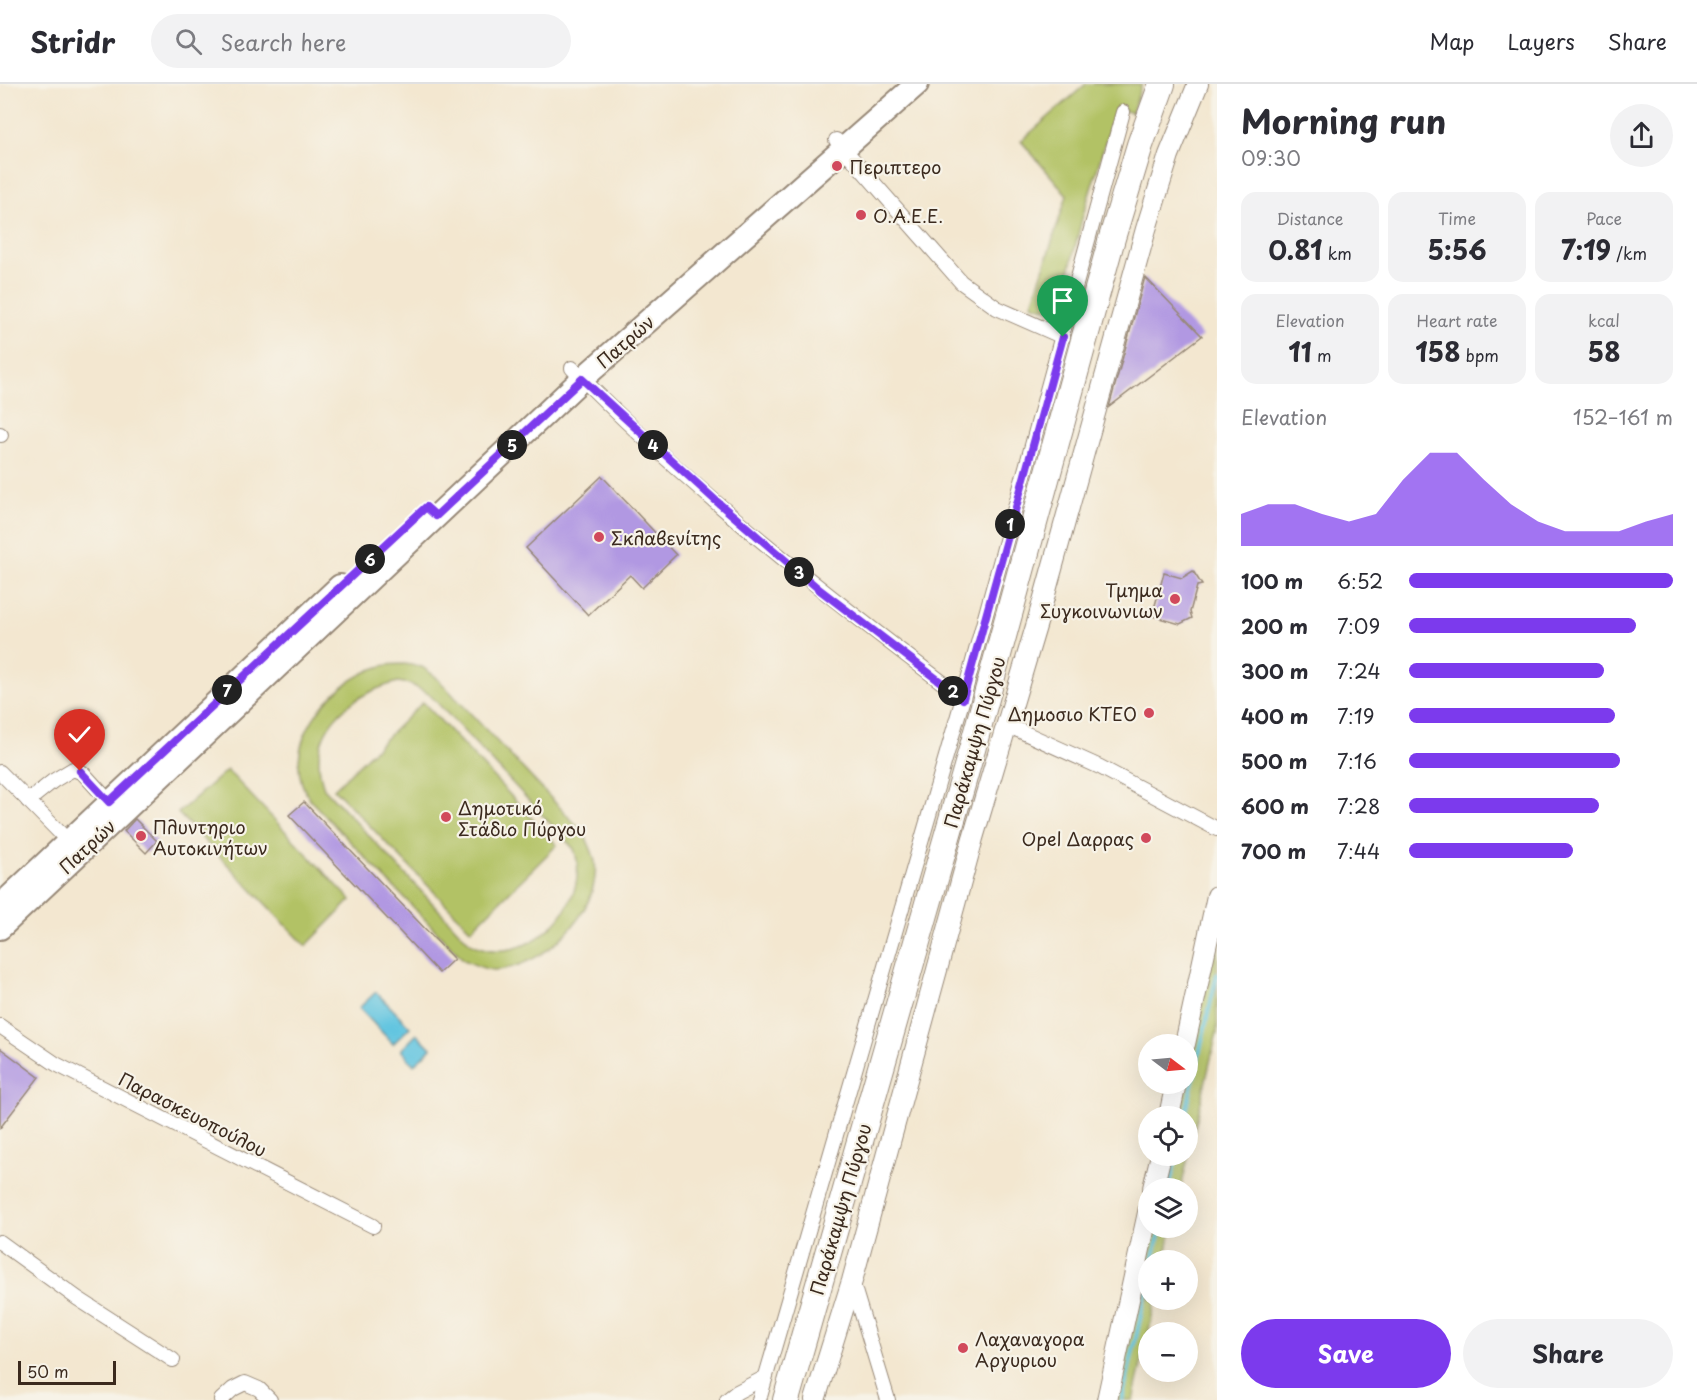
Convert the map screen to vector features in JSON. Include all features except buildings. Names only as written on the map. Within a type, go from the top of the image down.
[{"type":"highway","name":"Παράκαμψη Πύργου","points":[[786,1400],[974,746],[1115,228],[1162,84]]},
{"type":"main road","name":"Πατρών","points":[[840,144],[900,84]]},
{"type":"main road","name":"Πατρών","points":[[0,928],[74,847],[577,373],[840,144],[917,84]]},
{"type":"main road","name":"Πατρών","points":[[0,906],[74,847]]},
{"type":"street","points":[[815,1400],[852,1281],[973,838],[1146,229],[1169,155],[1198,84]]},
{"type":"street","points":[[759,1400],[963,699],[1123,112]]},
{"type":"street","points":[[840,144],[961,282],[998,308],[1063,337]]},
{"type":"street","points":[[577,373],[715,500],[820,590],[963,699]]},
{"type":"street","points":[[1006,725],[1100,767],[1217,829]]},
{"type":"street","points":[[28,801],[53,781],[74,769],[83,773],[115,808]]},
{"type":"street","points":[[0,772],[74,847]]},
{"type":"street","points":[[1187,1034],[1217,896]]},
{"type":"street","name":"Παρασκευοπούλου","points":[[0,1026],[56,1064],[373,1226]]},
{"type":"street","points":[[1107,1400],[1142,1238]]},
{"type":"street","points":[[0,1242],[76,1298],[173,1360]]},
{"type":"street","points":[[852,1281],[888,1400]]},
{"type":"street","points":[[728,1400],[737,1392],[765,1378]]},
{"type":"street","points":[[221,1400],[233,1389],[245,1383],[259,1389],[270,1400]]},
{"type":"green space","points":[[1086,84],[1142,84],[1132,113],[1116,108],[1083,215],[1059,312],[1032,304],[1067,195],[1021,141]]},
{"type":"green space","points":[[402,664],[422,667],[435,676],[583,832],[592,850],[595,862],[594,881],[589,900],[579,918],[549,948],[513,967],[491,970],[464,960],[311,801],[301,781],[299,760],[303,739],[326,702],[343,686],[362,674],[382,666]],"holes":[[[398,682],[410,684],[429,694],[574,849],[578,870],[574,891],[564,911],[550,928],[532,941],[512,949],[491,950],[470,943],[324,788],[319,768],[320,750],[325,733],[335,719],[347,706],[380,688]]]},
{"type":"green space","name":"Δημοτικό Στάδιο Πύργου","points":[[423,702],[557,845],[471,930],[334,789]]},
{"type":"green space","points":[[227,770],[351,900],[306,946],[178,813]]},
{"type":"green space","points":[[1217,933],[1217,1032],[1198,1114],[1198,1106],[1179,1106],[1182,1094],[1198,1094],[1198,1034],[1195,1034]]},
{"type":"green space","points":[[1166,1166],[1186,1166],[1183,1178],[1163,1178]]},
{"type":"green space","points":[[1150,1238],[1170,1238],[1167,1250],[1147,1250]]},
{"type":"green space","points":[[1138,1291],[1138,1310],[1153,1310],[1151,1322],[1138,1322],[1138,1378],[1133,1400],[1114,1400]]},
{"type":"water","points":[[376,992],[410,1027],[393,1044],[359,1008]]},
{"type":"water","points":[[417,1034],[431,1048],[414,1065],[401,1050]]},
{"type":"waterway","points":[[1187,1106],[1217,974]]},
{"type":"waterway","points":[[1171,1178],[1174,1166]]},
{"type":"waterway","points":[[1155,1250],[1158,1238]]},
{"type":"waterway","points":[[1122,1400],[1142,1310]]},
{"type":"place","name":"Περιπτερο","points":[[837,166]]},
{"type":"place","name":"Ο.Α.Ε.Ε.","points":[[861,215]]},
{"type":"place","name":"Σκλαβενίτης","points":[[599,537]]},
{"type":"place","name":"Τμημα Συγκοινωνιων","points":[[1175,599]]},
{"type":"place","name":"Δημοσιο ΚΤΕΟ","points":[[1149,713]]},
{"type":"place","name":"Δημοτικό Στάδιο Πύργου","points":[[446,817]]},
{"type":"place","name":"Πλυντηριο Αυτοκινήτων","points":[[141,836]]},
{"type":"place","name":"Opel Δαρρας","points":[[1146,838]]},
{"type":"place","name":"Λαχαναγορα Αργυριου","points":[[963,1348]]},
{"type":"route","points":[[80,771],[109,802],[426,507],[436,516],[582,379],[654,446],[820,590],[963,699],[1063,337]]}]
